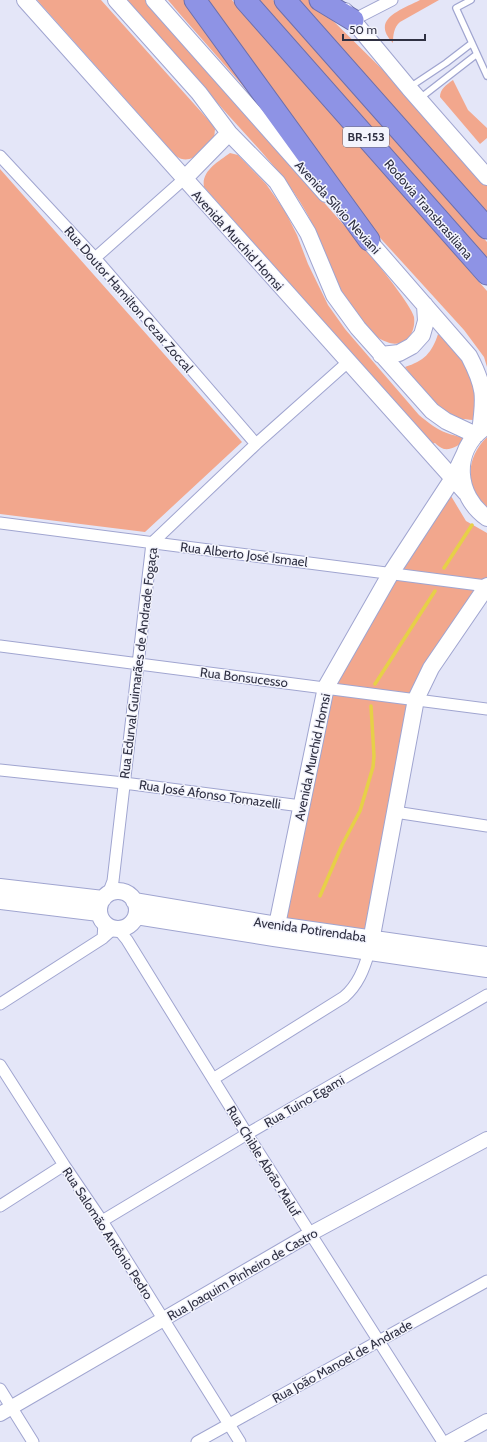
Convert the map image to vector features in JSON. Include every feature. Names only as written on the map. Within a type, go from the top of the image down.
[{"type":"highway","points":[[195,0],[369,240]]},
{"type":"highway","name":"Rodovia Transbrasiliana","points":[[245,0],[487,274]]},
{"type":"highway","name":"BR-153","points":[[285,0],[487,228]]},
{"type":"highway","points":[[320,0],[353,20]]},
{"type":"main road","name":"Avenida Murchid Homsi","points":[[25,0],[453,478],[466,493],[475,507],[487,518]]},
{"type":"main road","points":[[116,0],[199,93],[229,133],[277,182],[308,233],[334,295],[380,355],[432,411],[446,421],[481,430]]},
{"type":"main road","name":"Avenida Sílvio Neviani","points":[[154,0],[312,180],[369,240],[469,356],[483,388],[484,401],[481,430]]},
{"type":"main road","points":[[336,0],[487,177]]},
{"type":"main road","points":[[184,179],[229,133]]},
{"type":"main road","points":[[380,355],[399,353],[412,346],[422,335],[426,321],[425,305]]},
{"type":"main road","name":"Avenida Murchid Homsi","points":[[277,925],[326,687],[391,573],[453,478],[469,444],[481,430]]},
{"type":"main road","points":[[464,455],[462,476],[466,493]]},
{"type":"main road","points":[[371,945],[416,699],[431,668],[487,586]]},
{"type":"main road","name":"Avenida Potirendaba","points":[[0,887],[116,914],[277,925],[487,969]]},
{"type":"main road","name":"Avenida Potirendaba","points":[[0,901],[371,945],[487,955]]},
{"type":"street","points":[[353,20],[392,0]]},
{"type":"street","name":"Rua Doutor Hamilton Cezar Zoccal","points":[[0,156],[95,258],[256,444]]},
{"type":"street","points":[[95,258],[184,179]]},
{"type":"street","name":"Rua Edurval Guimarães de Andrade Fogaça","points":[[116,914],[124,783],[152,543],[256,444],[348,362]]},
{"type":"street","name":"Rua Alberto José Ismael","points":[[0,523],[487,586]]},
{"type":"street","name":"Rua Bonsucesso","points":[[0,646],[487,709]]},
{"type":"street","name":"Rua José Afonso Tomazelli","points":[[0,770],[124,783],[301,806]]},
{"type":"street","points":[[395,812],[487,826]]},
{"type":"street","points":[[0,1004],[116,914]]},
{"type":"street","name":"Rua Chible Abrão Maluf","points":[[116,914],[247,1134],[443,1442]]},
{"type":"street","points":[[213,1079],[344,997],[356,985],[365,967],[371,945]]},
{"type":"street","name":"Rua Tuino Egami","points":[[102,1221],[247,1134],[487,996]]},
{"type":"street","name":"Rua Salomão Antônio Pedro","points":[[0,1065],[64,1166],[102,1221],[240,1442]]},
{"type":"street","name":"Rua Joaquim Pinheiro de Castro","points":[[6,1411],[310,1234],[487,1139]]},
{"type":"street","points":[[0,1206],[64,1166]]},
{"type":"street","name":"Rua João Manoel de Andrade","points":[[198,1442],[487,1281]]},
{"type":"street","points":[[0,1389],[6,1411],[33,1442]]},
{"type":"street","points":[[449,1442],[487,1420]]},
{"type":"lane","points":[[471,0],[456,8],[487,76]]},
{"type":"lane","points":[[414,93],[446,63],[472,43]]},
{"type":"lane","points":[[414,93],[477,54]]},
{"type":"shaded area","points":[[37,0],[101,0],[212,124],[215,129],[214,140],[192,158],[181,159],[176,156]]},
{"type":"shaded area","points":[[127,0],[145,0],[373,258],[402,296],[412,312],[414,317],[414,326],[411,335],[407,339],[397,344],[384,341],[373,333],[360,320],[345,300],[337,285],[327,264],[310,219],[289,186],[260,150]]},
{"type":"shaded area","points":[[168,0],[189,0],[251,95],[179,13]]},
{"type":"shaded area","points":[[202,0],[232,0],[487,291],[487,367],[484,357],[464,330],[352,207]]},
{"type":"shaded area","points":[[256,0],[273,0],[487,242],[487,260]]},
{"type":"shaded area","points":[[297,0],[312,0],[388,75],[487,185],[487,214]]},
{"type":"shaded area","points":[[420,0],[439,0],[400,22],[394,31],[393,43],[387,35],[385,28],[386,21],[397,12]]},
{"type":"shaded area","points":[[453,80],[468,110],[487,128],[487,138],[480,144],[440,97],[442,89]]},
{"type":"shaded area","points":[[230,153],[238,155],[266,184],[285,211],[328,305],[345,329],[419,415],[440,430],[465,438],[459,445],[453,448],[444,449],[435,443],[432,444],[204,187],[205,176],[211,167]]},
{"type":"shaded area","points":[[0,169],[242,442],[145,532],[0,514]]},
{"type":"shaded area","points":[[438,334],[457,353],[469,372],[474,393],[473,420],[460,419],[448,415],[425,393],[405,367],[422,359],[430,351]]},
{"type":"shaded area","points":[[487,437],[487,507],[474,490],[470,472],[475,454]]},
{"type":"shaded area","points":[[451,496],[466,521],[487,533],[487,581],[398,569]]},
{"type":"shaded area","points":[[393,578],[482,589],[414,695],[331,684]]},
{"type":"shaded area","points":[[328,693],[411,703],[368,932],[281,921]]},
{"type":"waterway","points":[[444,568],[472,525]]},
{"type":"waterway","points":[[375,684],[435,591]]},
{"type":"waterway","points":[[320,896],[342,845],[360,811],[373,767],[374,756],[371,706]]}]
